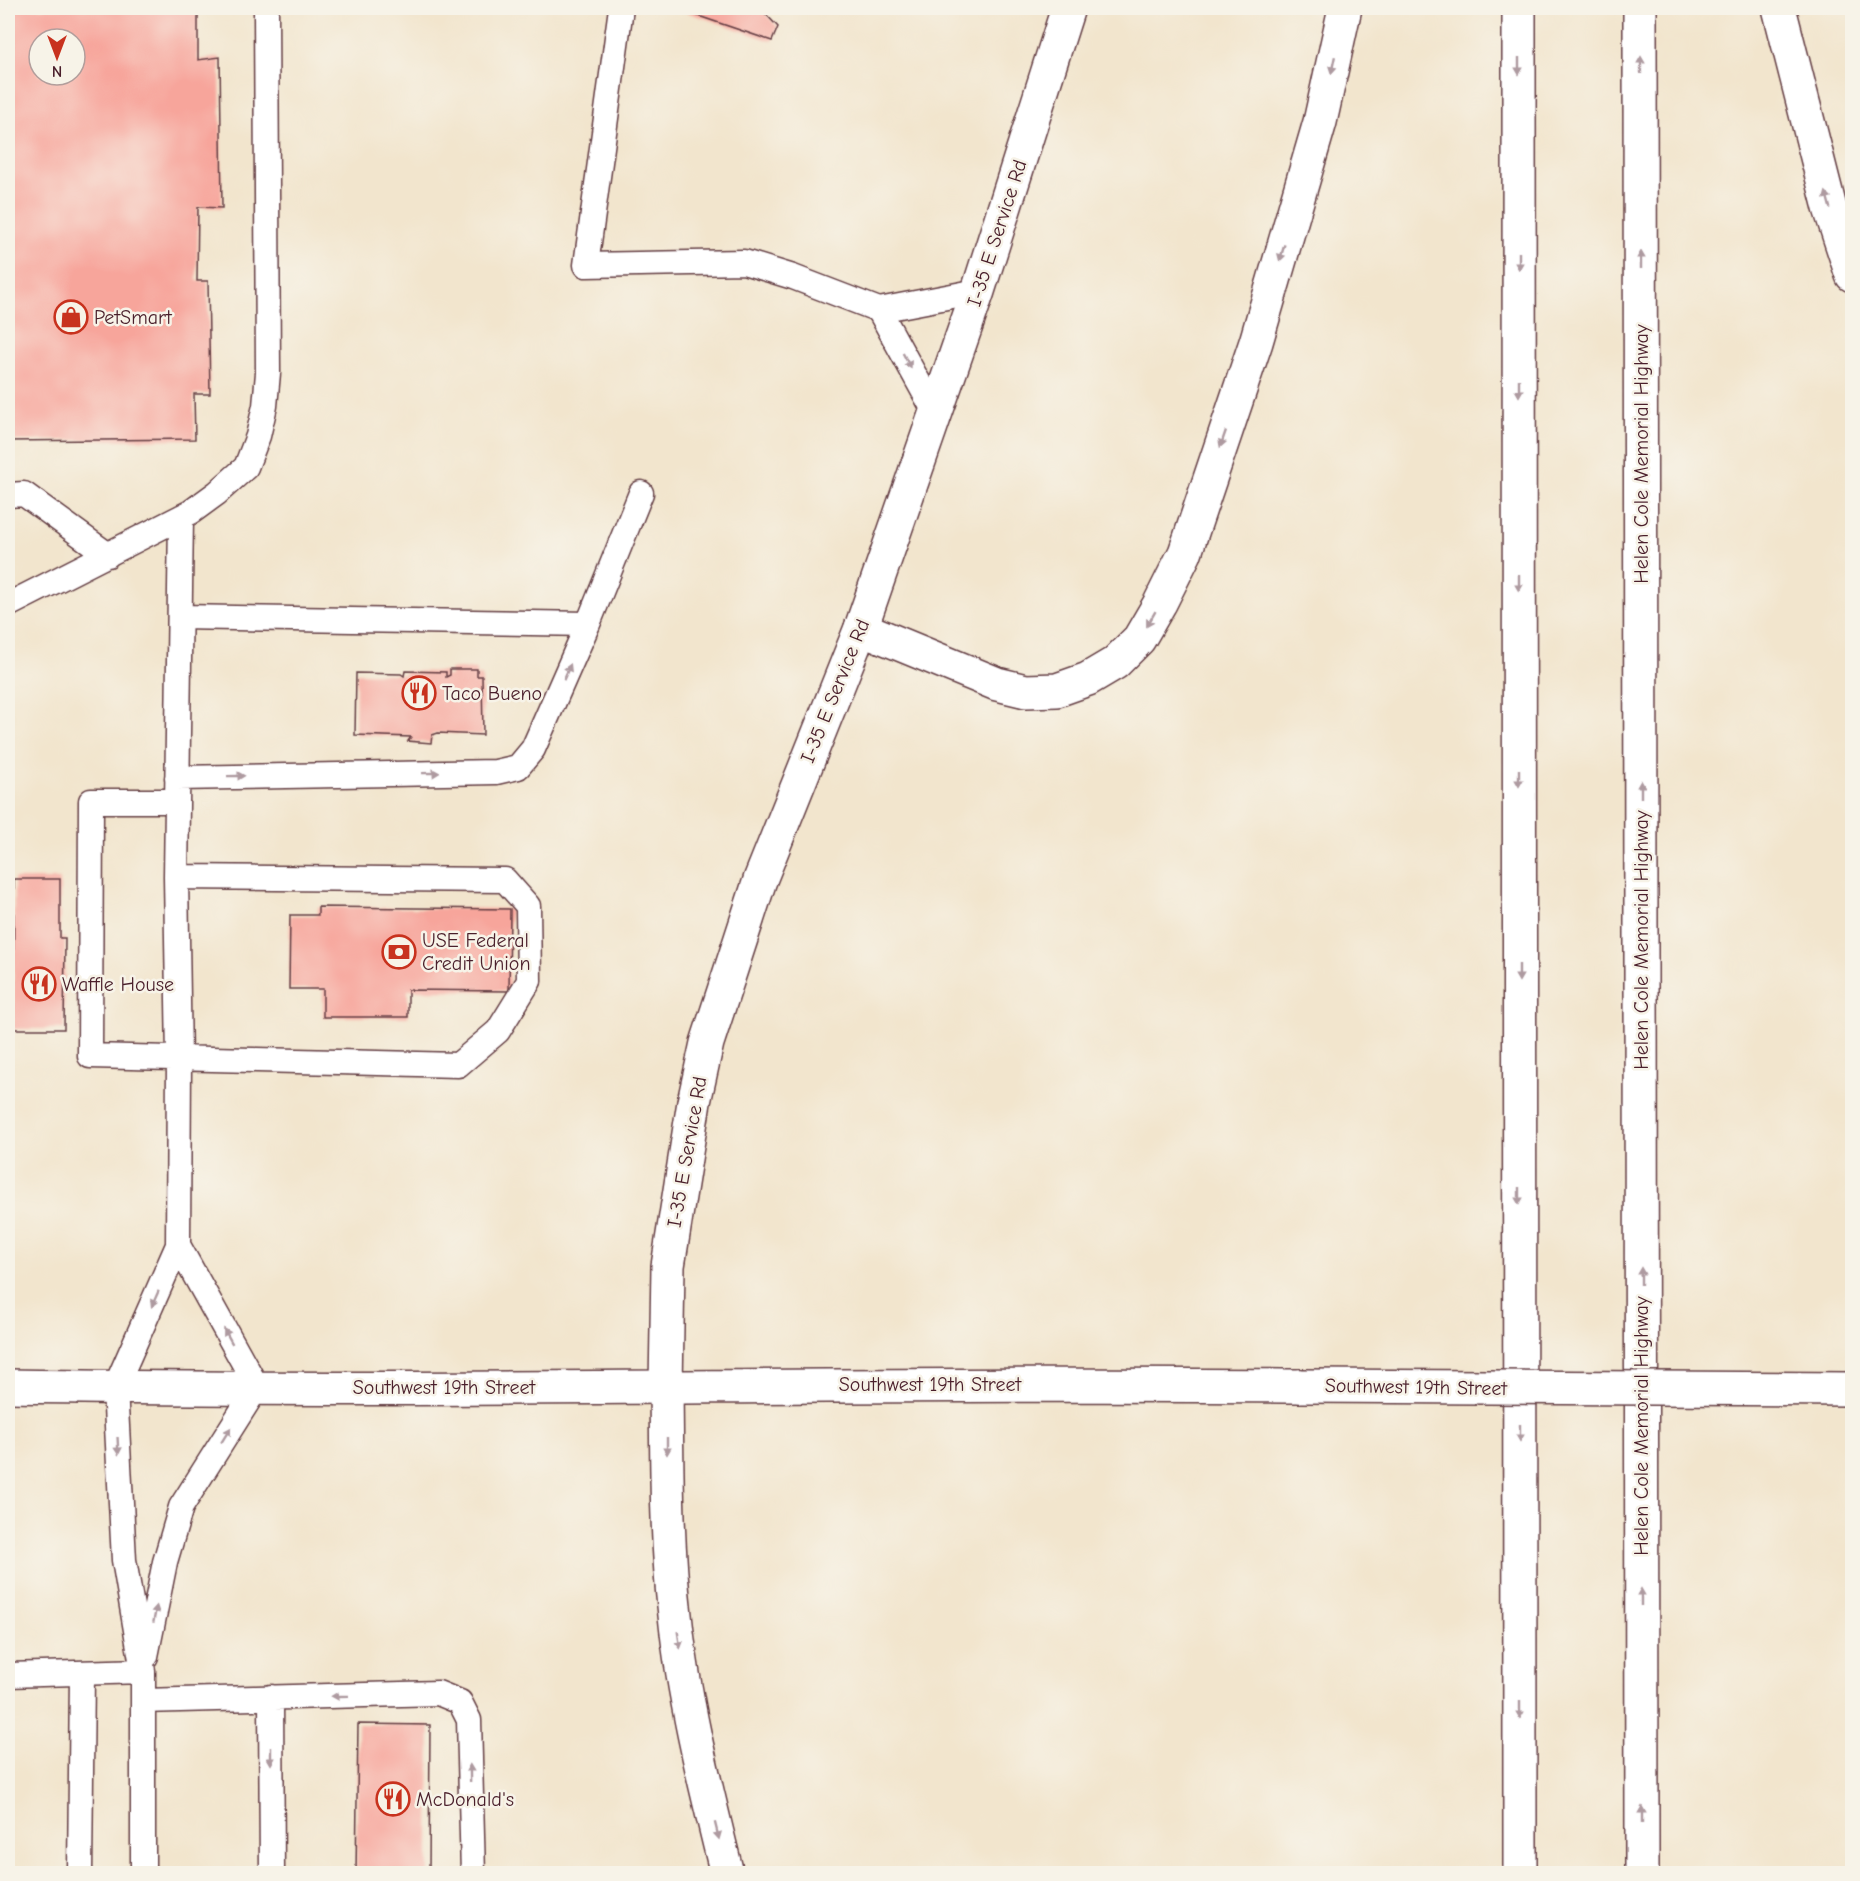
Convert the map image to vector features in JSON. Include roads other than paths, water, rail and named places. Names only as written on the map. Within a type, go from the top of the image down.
[{"type":"main road","name":"I-35 E Service Rd","points":[[727,1874],[696,1744],[675,1616],[667,1518],[668,1266],[690,1124],[707,1043],[760,880],[861,628],[978,291],[1037,112],[1068,8]]},
{"type":"main road","points":[[861,628],[997,684],[1026,691],[1057,690],[1088,679],[1115,663],[1139,639],[1185,553],[1256,342],[1320,122],[1345,8]]},
{"type":"main road","points":[[1519,8],[1520,1874]]},
{"type":"main road","name":"Helen Cole Memorial Highway","points":[[1640,8],[1642,1874]]},
{"type":"main road","points":[[1779,8],[1830,208],[1852,275]]},
{"type":"main road","name":"Southwest 19th Street","points":[[8,1386],[115,1388],[666,1387],[1073,1384],[1852,1389]]},
{"type":"lane","points":[[8,605],[191,512],[246,467],[258,436],[265,406],[268,373],[266,8]]},
{"type":"lane","points":[[621,8],[586,265],[744,262],[793,277],[879,310],[978,291]]},
{"type":"lane","points":[[879,310],[936,414]]},
{"type":"lane","points":[[176,877],[505,880],[528,906],[530,981],[498,1031],[458,1065],[90,1056],[92,801],[177,789],[496,771],[518,767],[533,749],[588,624],[641,493]]},
{"type":"lane","points":[[8,495],[24,494],[108,555]]},
{"type":"lane","points":[[143,1874],[143,1671],[124,1560],[115,1388],[178,1245],[180,1059],[176,877],[181,517]]},
{"type":"lane","points":[[180,617],[588,624]]},
{"type":"lane","points":[[143,1671],[165,1562],[181,1507],[256,1387],[178,1245]]},
{"type":"lane","points":[[8,1675],[143,1671]]},
{"type":"lane","points":[[80,1874],[82,1674]]},
{"type":"lane","points":[[143,1701],[438,1693],[460,1702],[469,1720],[473,1874]]},
{"type":"lane","points":[[271,1697],[275,1868]]},
{"type":"place","name":"PetSmart","points":[[71,317]]},
{"type":"place","name":"Taco Bueno","points":[[419,693]]},
{"type":"place","name":"USE Federal Credit Union","points":[[399,952]]},
{"type":"place","name":"Waffle House","points":[[39,984]]},
{"type":"place","name":"McDonald's","points":[[393,1799]]}]
